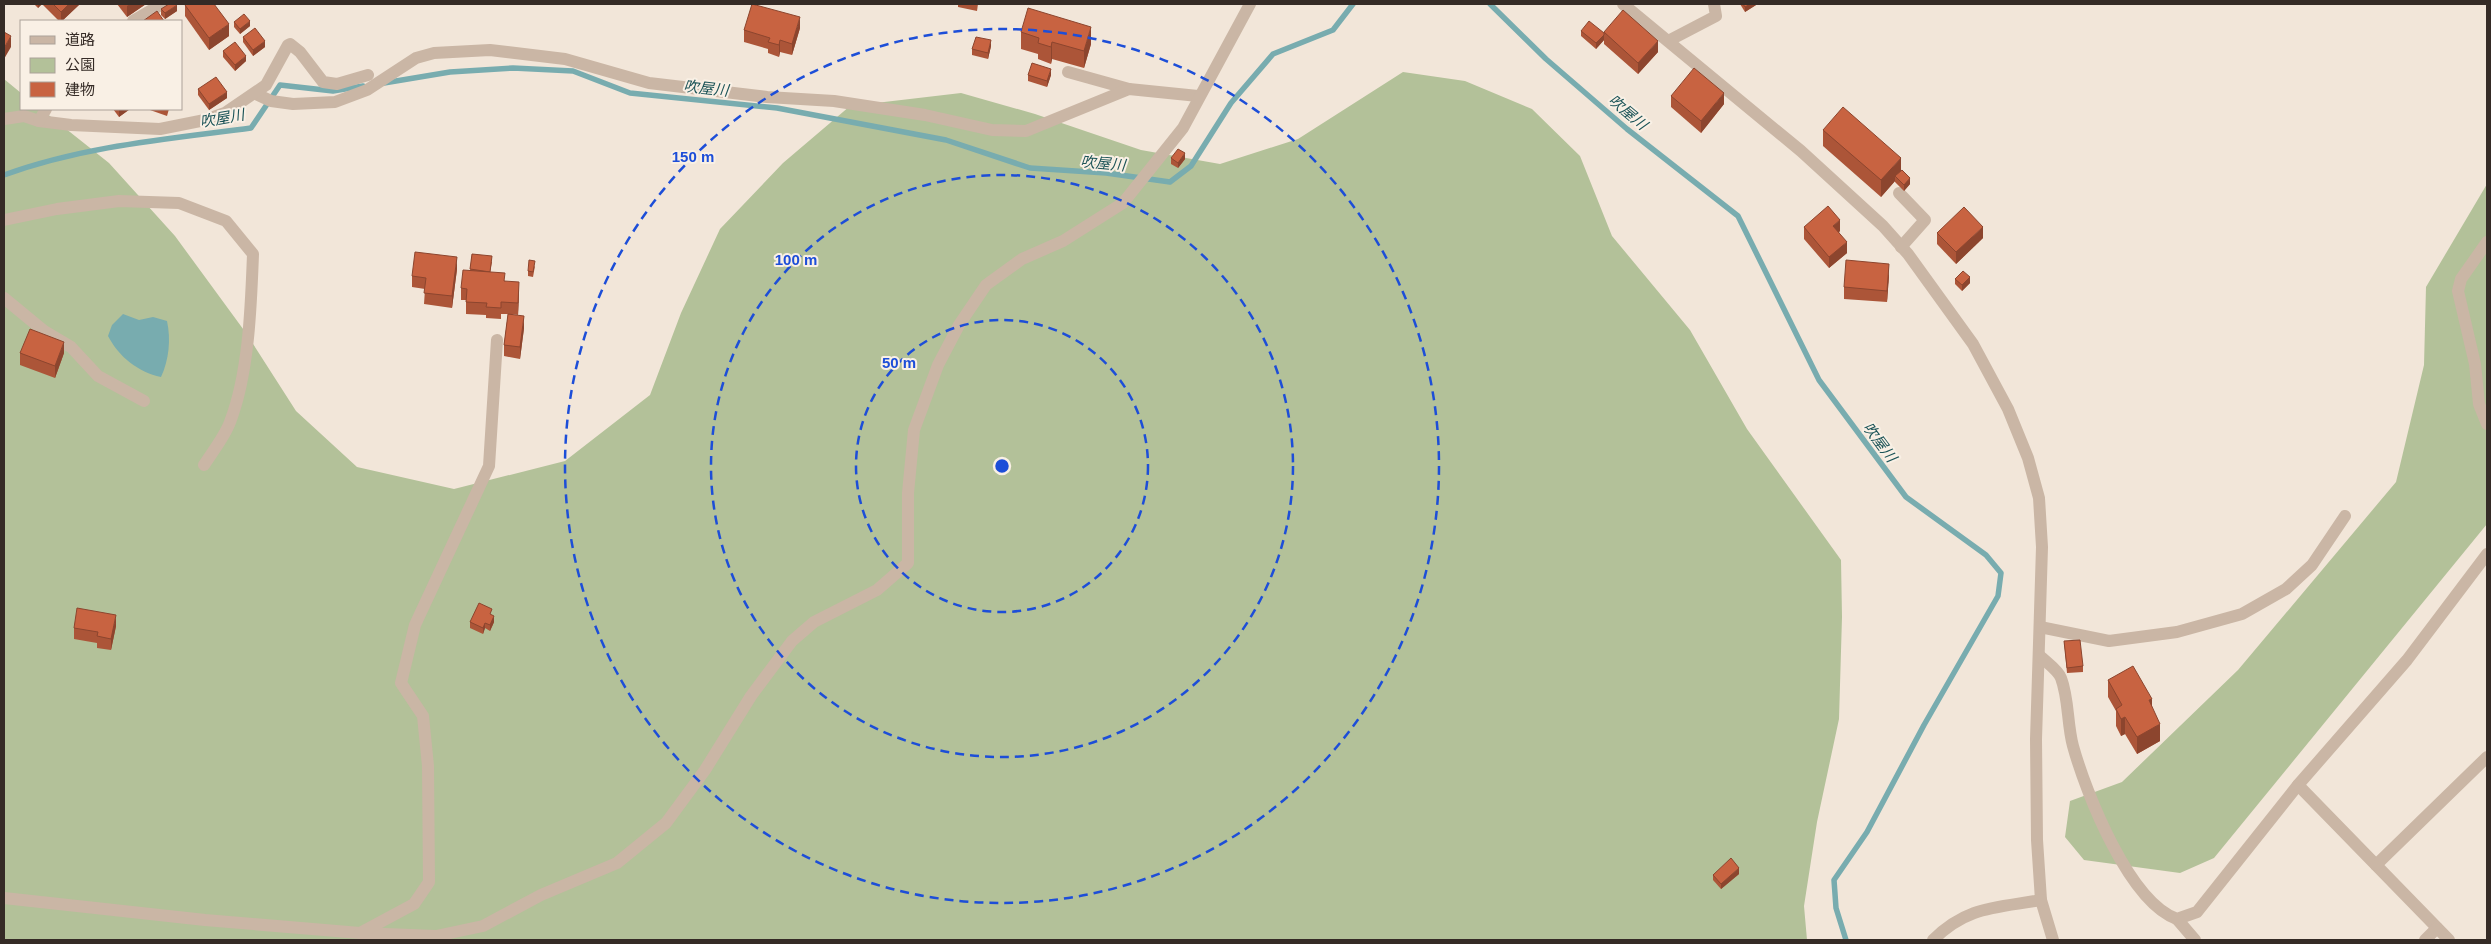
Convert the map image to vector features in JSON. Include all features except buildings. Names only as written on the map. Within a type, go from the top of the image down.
[{"type":"street","points":[[135,20],[162,4]]},
{"type":"street","points":[[4,898],[196,919],[360,933],[436,936],[483,926],[541,895],[617,863],[666,822],[705,770],[751,696],[792,641],[814,622],[877,590],[908,563],[908,493],[914,430],[938,365],[959,325],[986,285],[1022,259],[1063,241],[1123,203],[1182,128],[1250,4]]},
{"type":"street","points":[[1623,4],[1670,40],[1733,97],[1801,151],[1883,226],[1901,246],[1973,344],[2008,409],[2028,458],[2039,498],[2042,547],[2036,739],[2037,840],[2041,900],[2053,940]]},
{"type":"street","points":[[1670,40],[1716,16],[1714,4]]},
{"type":"street","points":[[4,119],[24,116],[39,121],[98,127],[160,129],[205,120],[225,113],[256,94],[266,85],[290,44],[300,52],[323,82],[337,84],[368,75]]},
{"type":"street","points":[[256,94],[271,101],[292,104],[335,102],[351,98],[374,86],[416,58],[434,53],[490,50],[565,59],[649,83],[767,97],[834,101],[925,116],[992,130],[1026,131],[1129,89]]},
{"type":"street","points":[[1068,72],[1129,89],[1198,96]]},
{"type":"street","points":[[39,121],[45,110]]},
{"type":"street","points":[[1900,193],[1925,220],[1901,246]]},
{"type":"street","points":[[4,220],[57,209],[119,201],[179,203],[226,220],[253,254],[252,293],[244,367],[230,422],[204,465]]},
{"type":"street","points":[[2487,242],[2461,279],[2458,291],[2475,364],[2479,404],[2487,424]]},
{"type":"street","points":[[4,298],[44,331],[71,346],[98,376],[144,401]]},
{"type":"street","points":[[360,933],[414,904],[430,882],[428,766],[423,716],[401,683],[415,625],[488,466],[497,340]]},
{"type":"street","points":[[2040,627],[2109,641],[2177,632],[2242,614],[2286,589],[2306,571],[2345,516]]},
{"type":"street","points":[[2177,919],[2197,912],[2298,785],[2407,660],[2487,554]]},
{"type":"street","points":[[2040,656],[2061,676],[2073,745],[2096,810],[2114,847],[2141,892],[2167,916],[2177,919],[2196,940]]},
{"type":"street","points":[[2376,865],[2487,757]]},
{"type":"street","points":[[2298,785],[2449,940]]},
{"type":"street","points":[[1934,940],[1949,924],[1976,911],[2041,900]]},
{"type":"street","points":[[2425,940],[2437,928]]},
{"type":"green space","points":[[1403,72],[1465,81],[1532,109],[1580,156],[1612,236],[1690,330],[1747,429],[1841,560],[1842,617],[1839,719],[1817,822],[1804,906],[1807,940],[4,940],[4,79],[20,92],[20,110],[42,110],[109,163],[175,236],[246,333],[296,411],[357,467],[454,489],[565,461],[650,395],[681,313],[720,229],[783,163],[850,106],[961,93],[1035,114],[1141,150],[1220,164],[1298,139]]},
{"type":"green space","points":[[2487,184],[2487,524],[2214,858],[2180,873],[2084,860],[2065,837],[2070,801],[2122,782],[2238,670],[2396,482],[2424,365],[2426,287]]},
{"type":"water","points":[[123,314],[139,320],[153,317],[167,321],[168,349],[166,364],[161,377],[130,363],[112,344],[108,336],[112,325]]},
{"type":"waterway","name":"吹屋川","points":[[384,83],[450,72],[513,68],[573,71],[630,93],[777,108],[946,140],[1030,168],[1106,173],[1170,182],[1191,166],[1231,103],[1273,54],[1333,30],[1353,4]]},
{"type":"waterway","name":"吹屋川","points":[[1490,4],[1546,59],[1627,129],[1738,216],[1819,380],[1906,497],[1986,555],[2001,573],[1998,596],[1924,725],[1867,832],[1834,880],[1836,908],[1846,940]]},
{"type":"waterway","name":"吹屋川","points":[[4,175],[34,165],[95,150],[251,128],[280,85],[333,91],[363,86]]}]
